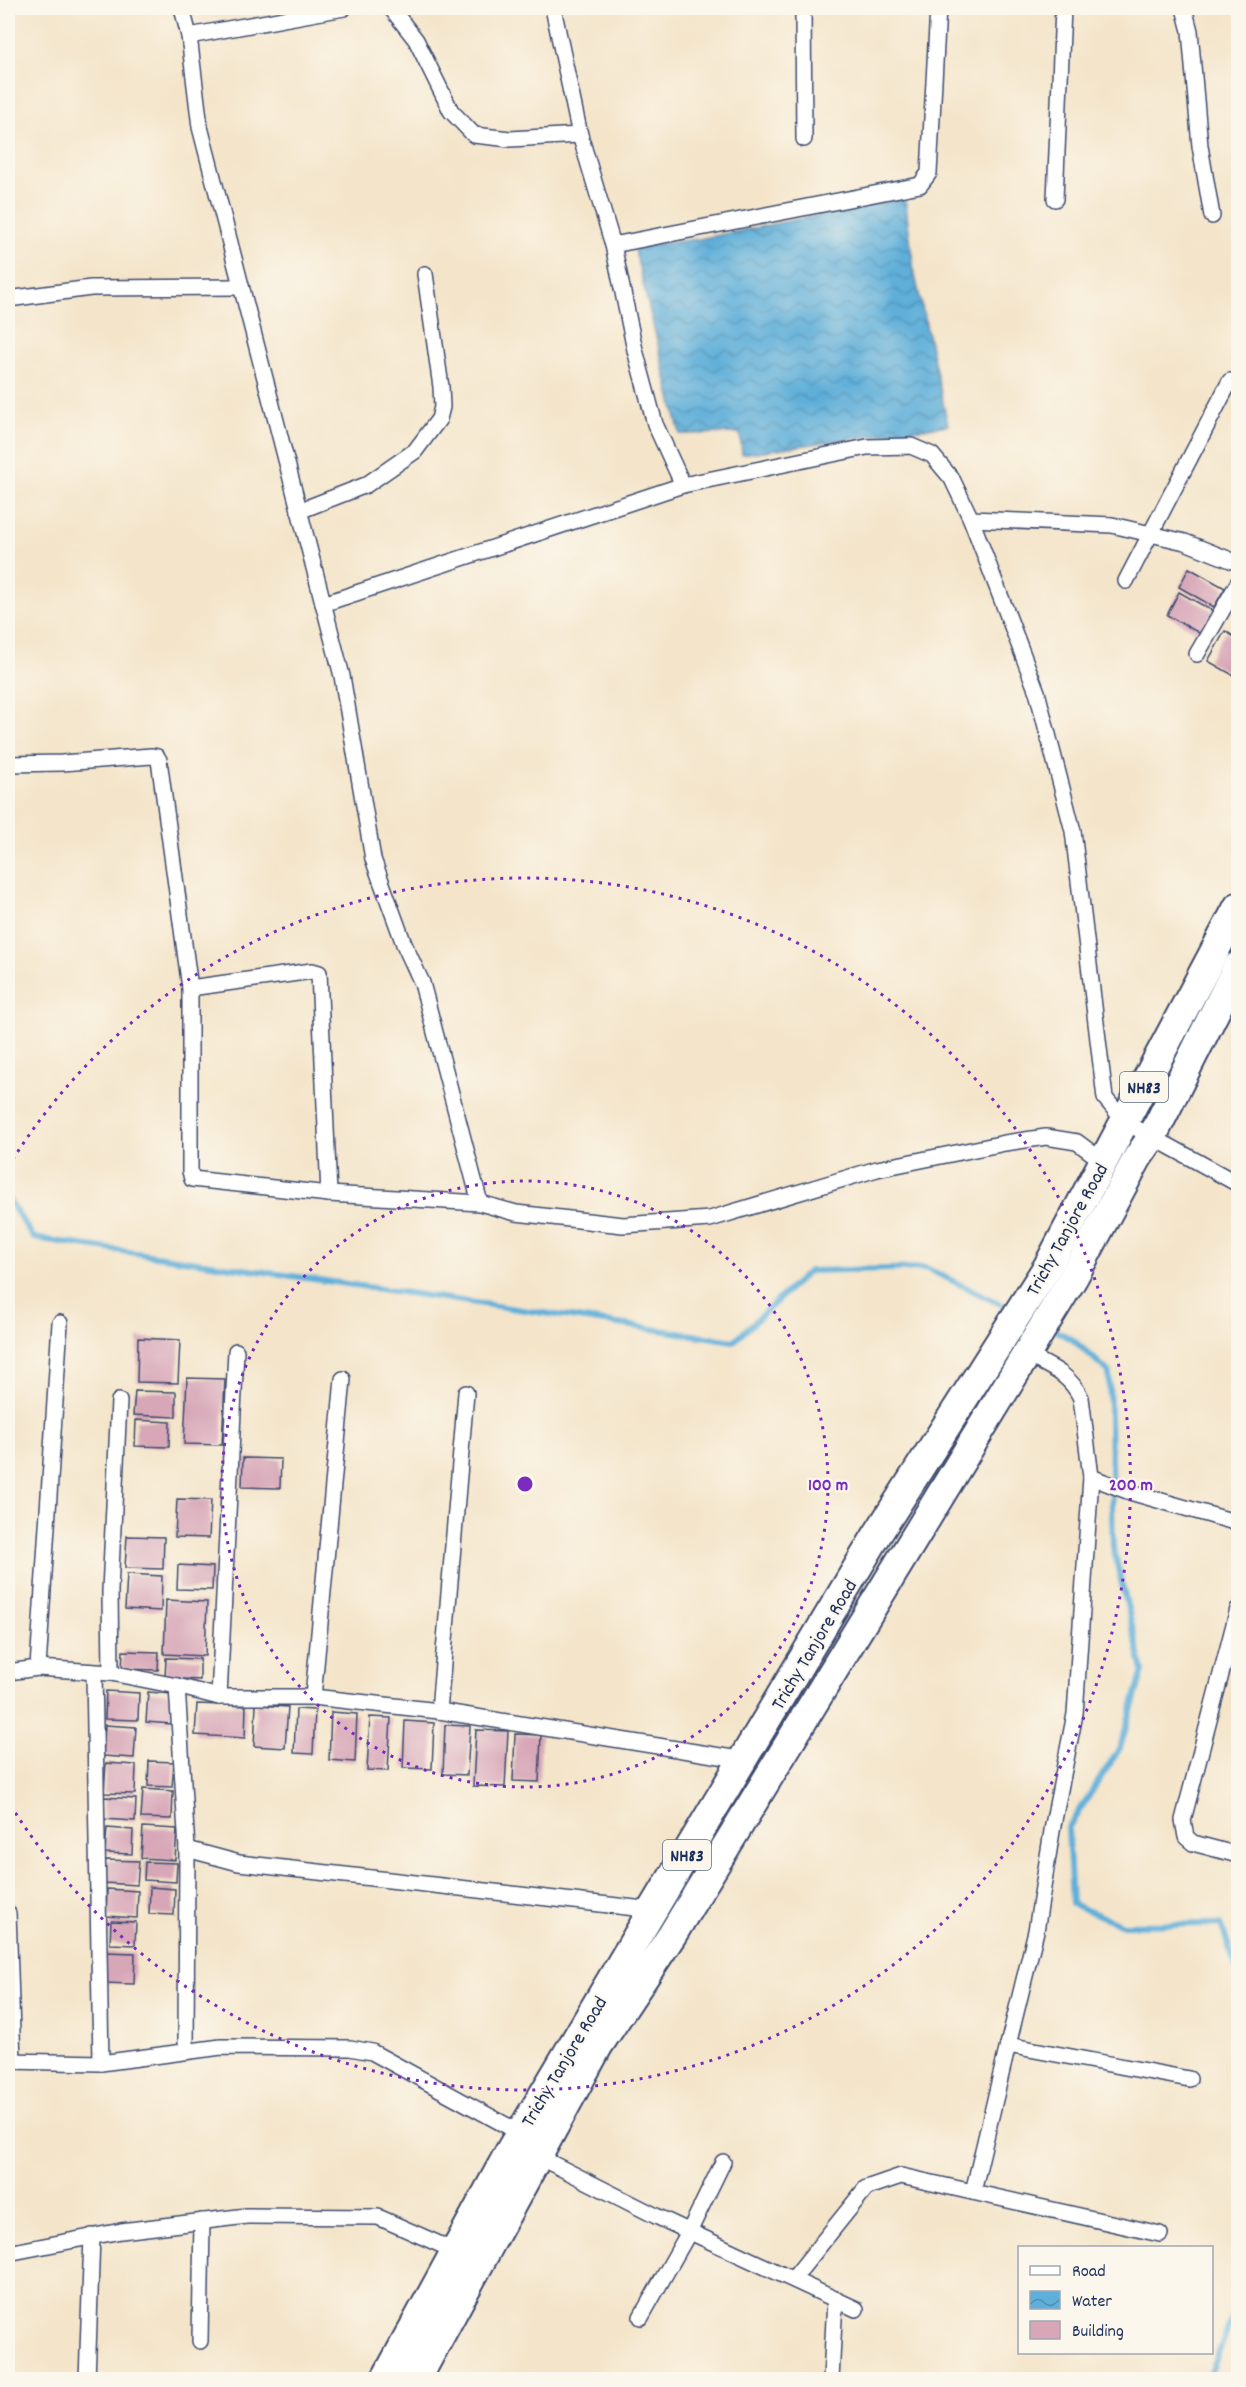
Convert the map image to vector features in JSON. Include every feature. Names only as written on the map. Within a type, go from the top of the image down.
[{"type":"highway","name":"Trichy Tanjore Road","points":[[385,2379],[520,2133],[877,1536],[1048,1266],[1239,908]]},
{"type":"highway","name":"Trichy Tanjore Road","points":[[416,2379],[598,2046],[672,1935],[1073,1278],[1138,1157],[1152,1137],[1238,968]]},
{"type":"street","points":[[182,8],[189,36],[200,127],[342,676],[374,859],[404,944],[422,983],[480,1203]]},
{"type":"street","points":[[189,36],[344,8]]},
{"type":"street","points":[[391,8],[416,40],[451,111],[474,135],[510,139],[580,135]]},
{"type":"street","points":[[553,8],[580,135],[613,245],[635,350],[655,424],[683,485]]},
{"type":"street","points":[[803,8],[804,139]]},
{"type":"street","points":[[613,245],[920,185],[929,173],[938,8]]},
{"type":"street","points":[[1055,200],[1063,8]]},
{"type":"street","points":[[1184,8],[1190,32],[1200,146],[1212,216]]},
{"type":"street","points":[[299,511],[366,485],[415,451],[440,419],[441,387],[425,274]]},
{"type":"street","points":[[8,299],[91,288],[241,287]]},
{"type":"street","points":[[1126,581],[1230,381]]},
{"type":"street","points":[[323,604],[683,485],[867,447],[911,446],[932,455],[952,479],[971,519],[1037,692],[1073,831],[1105,1098],[1125,1122],[1239,1184]]},
{"type":"street","points":[[971,519],[1112,525],[1185,543],[1239,563]]},
{"type":"street","points":[[1197,654],[1239,583]]},
{"type":"street","points":[[8,764],[62,763],[151,756],[158,758],[190,988],[190,1171],[192,1179],[328,1194],[480,1203],[516,1213],[623,1225],[710,1219],[877,1169],[1046,1137],[1077,1142],[1104,1162]]},
{"type":"street","points":[[190,988],[312,971],[319,973],[328,1194]]},
{"type":"street","points":[[38,1668],[60,1323]]},
{"type":"street","points":[[219,1697],[236,1351]]},
{"type":"street","points":[[973,2192],[1036,1931],[1053,1825],[1075,1714],[1096,1479],[1081,1398],[1075,1386],[1068,1377],[1029,1352]]},
{"type":"street","points":[[313,1697],[343,1379]]},
{"type":"street","points":[[439,1711],[466,1393]]},
{"type":"street","points":[[111,1674],[110,1591],[119,1401]]},
{"type":"street","points":[[1096,1479],[1130,1492],[1239,1523]]},
{"type":"street","points":[[1239,1609],[1184,1820],[1186,1837],[1193,1843],[1239,1855]]},
{"type":"street","points":[[8,1672],[38,1668],[94,1672],[177,1686],[219,1697],[313,1697],[439,1711],[745,1760]]},
{"type":"street","points":[[94,1672],[101,2063]]},
{"type":"street","points":[[177,1686],[187,1849],[186,2050]]},
{"type":"street","points":[[187,1849],[240,1863],[653,1910]]},
{"type":"street","points":[[8,1913],[10,2061],[101,2063],[221,2047],[350,2048],[372,2052],[520,2133]]},
{"type":"street","points":[[1008,2045],[1189,2079]]},
{"type":"street","points":[[539,2157],[689,2232],[856,2309]]},
{"type":"street","points":[[641,2317],[689,2232],[723,2162]]},
{"type":"street","points":[[793,2279],[866,2188],[901,2176],[1160,2234]]},
{"type":"street","points":[[8,2253],[92,2236],[247,2216],[378,2217],[455,2251]]},
{"type":"street","points":[[200,2341],[202,2221]]},
{"type":"street","points":[[87,2379],[92,2236]]},
{"type":"street","points":[[831,2379],[835,2299]]},
{"type":"water","points":[[905,198],[914,271],[948,425],[742,454],[740,433],[680,434],[634,247],[699,239]]},
{"type":"building","points":[[1189,568],[1225,588],[1214,607],[1179,587]]},
{"type":"building","points":[[1179,592],[1213,611],[1201,634],[1167,615]]},
{"type":"building","points":[[1225,631],[1238,639],[1238,678],[1208,661]]},
{"type":"building","points":[[138,1338],[180,1340],[178,1383],[137,1382]]},
{"type":"building","points":[[187,1378],[225,1379],[222,1445],[184,1444]]},
{"type":"building","points":[[135,1391],[176,1392],[176,1417],[133,1415]]},
{"type":"building","points":[[136,1420],[170,1422],[169,1447],[135,1446]]},
{"type":"building","points":[[243,1458],[281,1459],[280,1488],[242,1487]]},
{"type":"building","points":[[177,1499],[211,1500],[209,1538],[175,1537]]},
{"type":"building","points":[[127,1536],[164,1537],[163,1569],[125,1568]]},
{"type":"building","points":[[178,1565],[213,1567],[212,1590],[177,1589]]},
{"type":"building","points":[[127,1574],[162,1576],[161,1611],[125,1609]]},
{"type":"building","points":[[166,1600],[207,1602],[205,1656],[164,1654]]},
{"type":"building","points":[[123,1651],[159,1652],[158,1670],[122,1669]]},
{"type":"building","points":[[166,1658],[200,1659],[200,1680],[165,1678]]},
{"type":"building","points":[[106,1691],[139,1693],[138,1720],[105,1719]]},
{"type":"building","points":[[148,1692],[173,1694],[172,1724],[146,1722]]},
{"type":"building","points":[[197,1704],[246,1706],[245,1738],[195,1735]]},
{"type":"building","points":[[256,1705],[288,1707],[285,1748],[254,1746]]},
{"type":"building","points":[[296,1709],[315,1710],[313,1754],[294,1753]]},
{"type":"building","points":[[331,1712],[357,1714],[355,1762],[329,1760]]},
{"type":"building","points":[[370,1717],[391,1718],[388,1771],[367,1770]]},
{"type":"building","points":[[405,1721],[434,1723],[432,1769],[403,1768]]},
{"type":"building","points":[[105,1725],[136,1727],[134,1758],[103,1756]]},
{"type":"building","points":[[445,1725],[470,1726],[467,1775],[443,1774]]},
{"type":"building","points":[[476,1730],[508,1731],[505,1787],[473,1786]]},
{"type":"building","points":[[515,1734],[541,1735],[539,1782],[513,1781]]},
{"type":"building","points":[[149,1761],[174,1762],[172,1787],[148,1786]]},
{"type":"building","points":[[106,1763],[136,1765],[135,1794],[104,1793]]},
{"type":"building","points":[[143,1789],[173,1791],[172,1819],[141,1818]]},
{"type":"building","points":[[104,1797],[136,1799],[135,1821],[103,1819]]},
{"type":"building","points":[[143,1827],[177,1829],[175,1860],[141,1858]]},
{"type":"building","points":[[107,1828],[133,1830],[132,1854],[105,1853]]},
{"type":"building","points":[[105,1860],[139,1861],[137,1885],[104,1883]]},
{"type":"building","points":[[145,1862],[177,1863],[176,1882],[144,1880]]},
{"type":"building","points":[[150,1887],[175,1889],[174,1915],[149,1914]]},
{"type":"building","points":[[107,1889],[138,1891],[137,1918],[106,1916]]},
{"type":"building","points":[[111,1921],[136,1922],[135,1945],[110,1944]]},
{"type":"building","points":[[104,1952],[135,1953],[134,1984],[103,1983]]},
{"type":"waterway","points":[[8,1199],[34,1238],[734,1341],[809,1271],[926,1268],[1013,1310]]},
{"type":"waterway","points":[[1052,1329],[1072,1339],[1109,1372],[1113,1547],[1143,1671],[1120,1748],[1068,1828],[1072,1904],[1123,1925],[1221,1924],[1238,1973]]},
{"type":"waterway","points":[[1208,2380],[1238,2303]]}]
